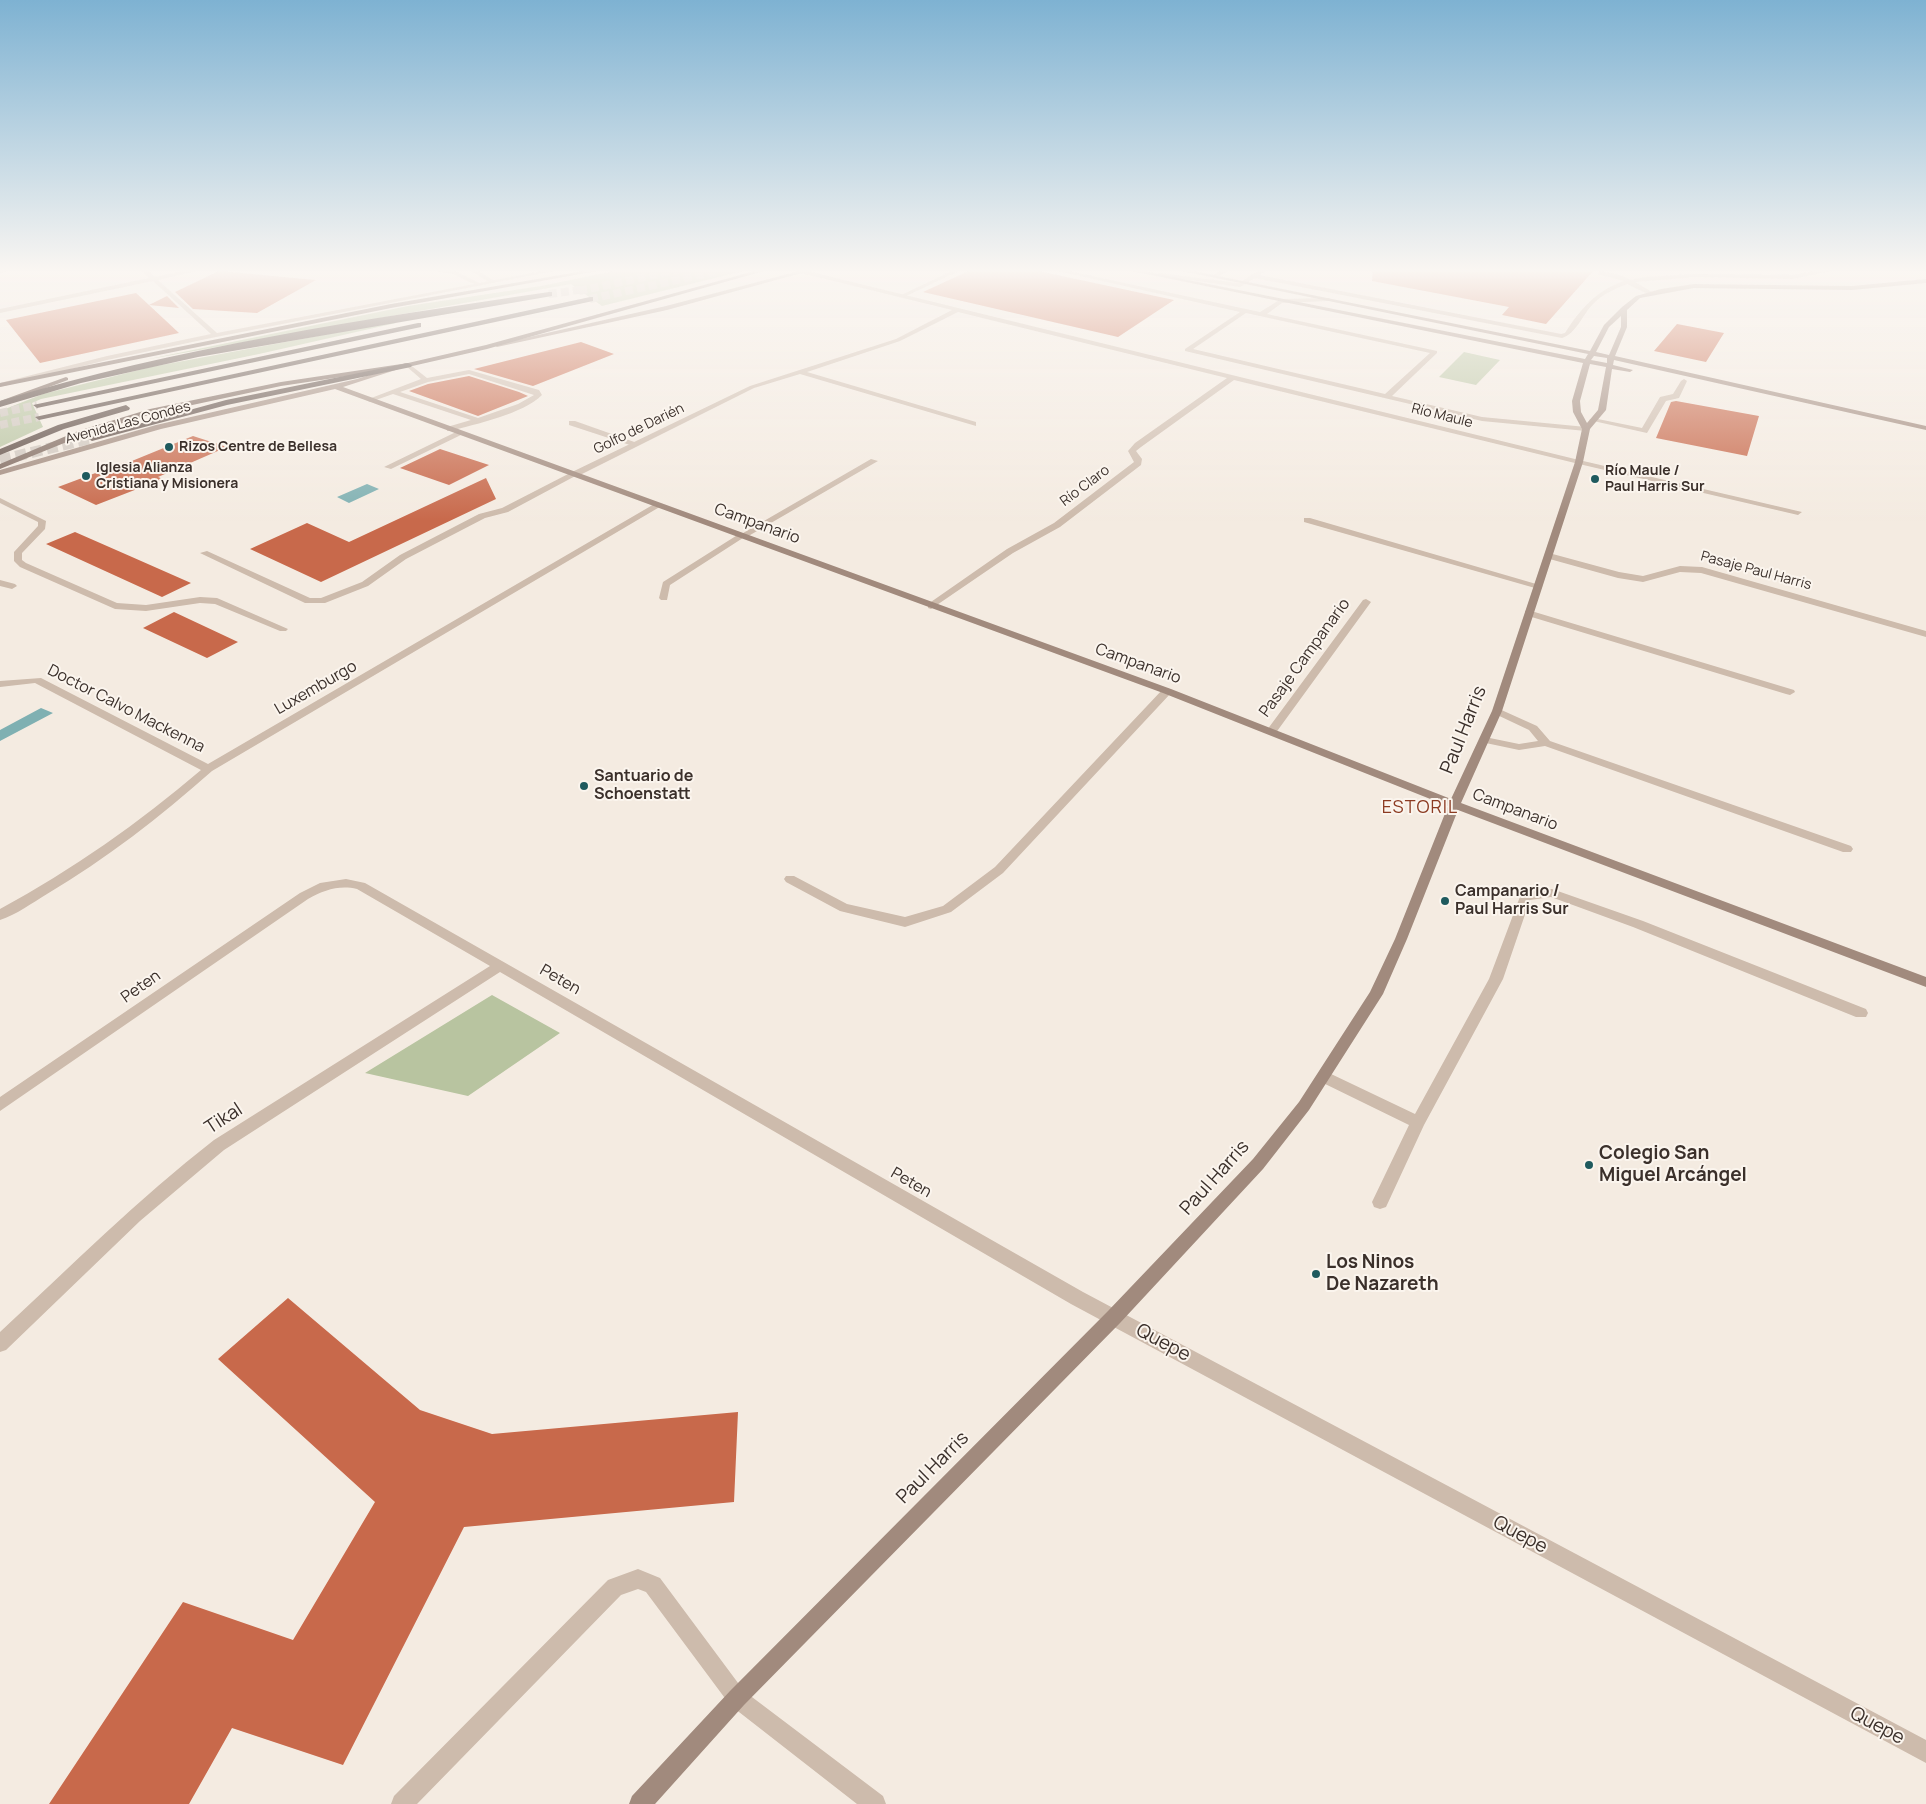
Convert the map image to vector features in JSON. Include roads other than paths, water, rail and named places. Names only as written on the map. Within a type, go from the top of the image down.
[{"type":"highway","points":[[0,403],[83,379],[208,353]]},
{"type":"highway","points":[[37,405],[283,353]]},
{"type":"highway","points":[[39,417],[334,353]]},
{"type":"highway","points":[[0,452],[61,427],[114,411],[357,353]]},
{"type":"highway","points":[[92,438],[226,403],[408,365]]},
{"type":"main road","points":[[0,385],[161,353]]},
{"type":"main road","name":"Avenida Las Condes","points":[[0,467],[105,425],[178,405],[309,379],[408,365],[460,353]]},
{"type":"main road","points":[[0,403],[58,381],[133,359]]},
{"type":"main road","points":[[0,462],[39,450]]},
{"type":"street","points":[[0,385],[131,353]]},
{"type":"street","name":"Golfo de Darién","points":[[204,553],[308,601],[322,601],[365,584],[402,557],[482,516],[505,510],[752,387],[855,353]]},
{"type":"street","name":"Río Maule","points":[[1137,353],[1579,462]]},
{"type":"street","points":[[1200,353],[1482,419],[1585,426]]},
{"type":"street","points":[[1386,397],[1434,353]]},
{"type":"street","points":[[1547,353],[1768,397],[1791,399]]},
{"type":"street","points":[[1585,426],[1577,412],[1576,401],[1591,353]]},
{"type":"street","points":[[1592,353],[1926,428]]},
{"type":"street","name":"Paul Harris","points":[[640,1804],[737,1698],[1114,1317],[1258,1164],[1324,1077],[1376,994],[1390,966],[1443,830],[1497,711],[1579,462],[1585,426],[1602,410],[1613,353]]},
{"type":"street","points":[[408,365],[426,380]]},
{"type":"street","name":"Avenida Las Condes","points":[[0,472],[159,427],[377,376],[408,365]]},
{"type":"street","points":[[797,371],[973,424]]},
{"type":"street","points":[[370,400],[426,380],[461,372],[477,372],[538,395],[488,418],[450,429]]},
{"type":"street","name":"Río Claro","points":[[931,606],[1010,551],[1057,525],[1138,463],[1138,459],[1132,451],[1138,445],[1233,377]]},
{"type":"street","points":[[1593,420],[1644,431],[1663,399],[1676,396],[1684,381]]},
{"type":"street","name":"Campanario","points":[[334,386],[1167,691],[1455,805],[1926,982]]},
{"type":"street","points":[[393,392],[478,420]]},
{"type":"street","points":[[572,423],[636,444]]},
{"type":"street","points":[[388,467],[461,433]]},
{"type":"street","points":[[664,598],[666,584],[742,536],[874,461]]},
{"type":"street","points":[[1579,462],[1798,512]]},
{"type":"street","points":[[509,500],[564,471]]},
{"type":"street","points":[[0,500],[42,521],[42,527],[18,552],[18,561],[23,565],[115,606],[146,608],[200,600],[217,601],[283,629]]},
{"type":"street","name":"Luxemburgo","points":[[0,915],[35,896],[167,806],[208,769],[659,505]]},
{"type":"street","points":[[1307,520],[1538,586]]},
{"type":"street","name":"Pasaje Paul Harris","points":[[1549,556],[1618,575],[1643,579],[1680,569],[1702,570],[1926,634]]},
{"type":"street","points":[[0,583],[12,586]]},
{"type":"street","name":"Pasaje Campanario","points":[[1271,732],[1366,602]]},
{"type":"street","points":[[1528,613],[1790,692]]},
{"type":"street","name":"Doctor Calvo Mackenna","points":[[0,684],[37,680],[208,769]]},
{"type":"street","points":[[790,879],[844,908],[905,922],[946,909],[999,870],[1167,691]]},
{"type":"street","points":[[1497,711],[1533,728],[1546,743]]},
{"type":"street","points":[[1485,740],[1520,747],[1546,743],[1847,849]]},
{"type":"street","name":"Peten","points":[[0,1105],[304,896],[323,886],[344,883],[361,886],[960,1232],[1114,1317]]},
{"type":"street","points":[[1380,1202],[1418,1122],[1496,979],[1526,897],[1534,894],[1552,893],[1638,924],[1861,1013]]},
{"type":"street","name":"Tikal","points":[[0,1344],[146,1203],[183,1172],[219,1145],[500,966]]},
{"type":"street","points":[[1324,1077],[1418,1122]]},
{"type":"street","name":"Quepe","points":[[1114,1317],[1926,1752]]},
{"type":"street","points":[[402,1804],[616,1587],[638,1579],[653,1585],[737,1698],[875,1804]]},
{"type":"water","points":[[367,484],[379,489],[349,503],[337,497]]},
{"type":"water","points":[[41,708],[53,713],[0,741],[0,730]]},
{"type":"tunnel","points":[[0,413],[37,405]]},
{"type":"tunnel","points":[[0,425],[39,417]]},
{"type":"tunnel","points":[[0,460],[92,438]]},
{"type":"place","name":"Rizos Centre de Bellesa","points":[[169,447]]},
{"type":"place","name":"Iglesia Alianza Cristiana y Misionera","points":[[86,476]]},
{"type":"place","name":"Río Maule / Paul Harris Sur","points":[[1595,479]]},
{"type":"place","name":"Santuario de Schoenstatt","points":[[584,786]]},
{"type":"place","name":"Campanario / Paul Harris Sur","points":[[1445,901]]},
{"type":"place","name":"Colegio San Miguel Arcángel","points":[[1589,1165]]},
{"type":"place","name":"Los Ninos De Nazareth","points":[[1316,1274]]},
{"type":"district","name":"ESTORIL","points":[[1420,808]]}]
